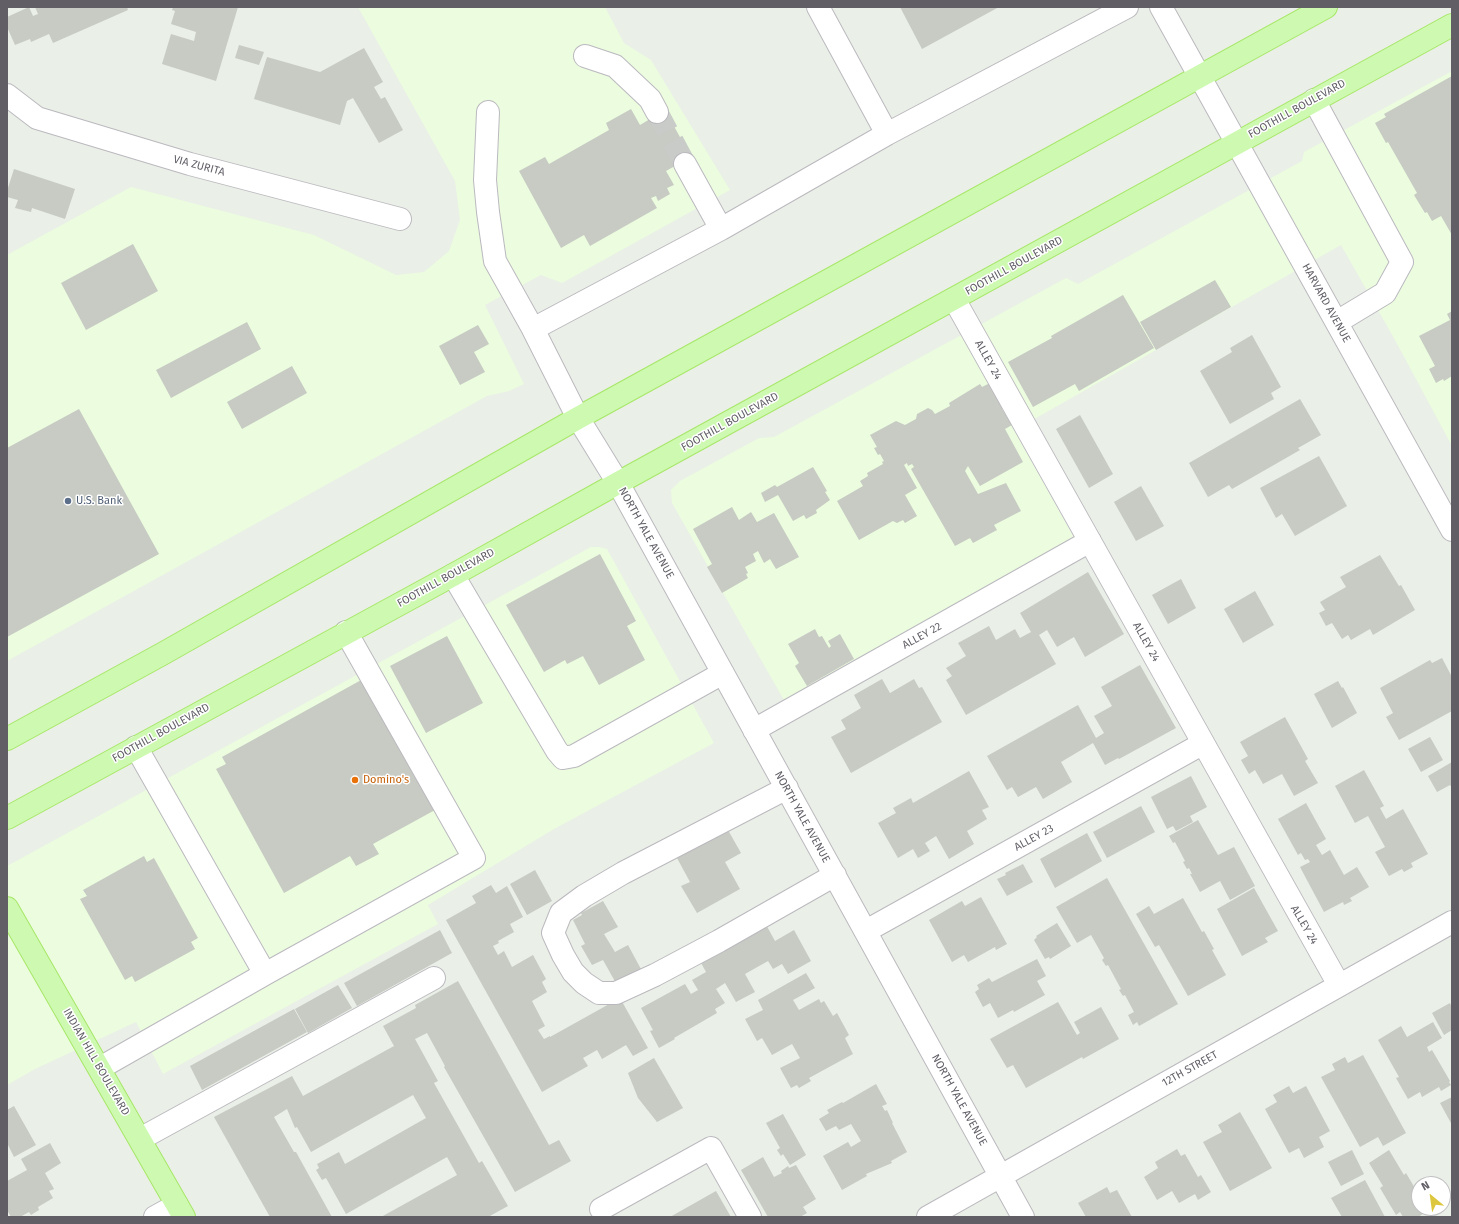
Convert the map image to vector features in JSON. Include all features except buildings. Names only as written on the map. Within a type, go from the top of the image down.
[{"type":"main road","points":[[7,739],[171,649],[578,418],[1326,7]]},
{"type":"main road","name":"FOOTHILL BOULEVARD","points":[[7,818],[453,575],[1452,25]]},
{"type":"main road","name":"INDIAN HILL BOULEVARD","points":[[7,908],[181,1211]]},
{"type":"street","points":[[818,7],[887,134]]},
{"type":"street","points":[[533,329],[721,229],[887,134],[1127,7]]},
{"type":"street","name":"HARVARD AVENUE","points":[[1161,7],[1452,530]]},
{"type":"street","points":[[584,56],[615,66],[650,99],[657,112]]},
{"type":"street","name":"VIA ZURITA","points":[[7,95],[37,118],[190,164],[400,219]]},
{"type":"street","points":[[1314,100],[1402,262],[1385,293],[1337,322]]},
{"type":"street","name":"NORTH YALE AVENUE","points":[[488,112],[485,180],[495,261],[533,329],[578,418],[618,483],[1023,1217]]},
{"type":"street","points":[[686,164],[721,229]]},
{"type":"street","name":"ALLEY 24","points":[[954,299],[1202,744],[1339,985]]},
{"type":"street","name":"ALLEY 22","points":[[754,730],[1090,541]]},
{"type":"street","points":[[453,575],[557,751],[563,758],[574,756],[723,673]]},
{"type":"street","points":[[100,1068],[264,974],[474,858],[346,632]]},
{"type":"street","name":"ALLEY 23","points":[[866,931],[1202,744]]},
{"type":"street","points":[[136,747],[264,974]]},
{"type":"street","points":[[787,788],[623,873],[584,896],[561,913],[553,933],[563,955],[573,972],[584,983],[599,993],[616,993],[655,975],[719,941],[835,875]]},
{"type":"street","name":"12TH STREET","points":[[928,1217],[1000,1175],[1452,922]]},
{"type":"street","points":[[140,1139],[434,978]]},
{"type":"street","points":[[601,1210],[711,1148],[750,1217]]},
{"type":"street","points":[[155,1217],[181,1211]]},
{"type":"shaded area","points":[[358,7],[605,7],[624,43],[651,60],[730,190],[562,283],[541,275],[485,305],[524,384],[509,391],[487,396],[7,661],[7,255],[131,187],[314,235],[396,275],[424,272],[449,251],[460,220],[455,181]]},
{"type":"shaded area","points":[[1452,71],[1452,446],[1395,340],[1341,245],[1015,430],[1074,538],[785,702],[672,503],[671,490],[680,481],[759,438],[774,437],[1066,278],[1078,284],[1302,161],[1304,152]]},
{"type":"shaded area","points":[[591,547],[607,549],[714,743],[554,829],[428,905],[438,924],[163,1074],[136,1022],[35,1069],[7,1085],[7,866]]},
{"type":"tunnel","points":[[657,112],[685,164]]},
{"type":"place","name":"U.S. Bank","points":[[68,501]]},
{"type":"place","name":"Domino's","points":[[355,780]]}]
